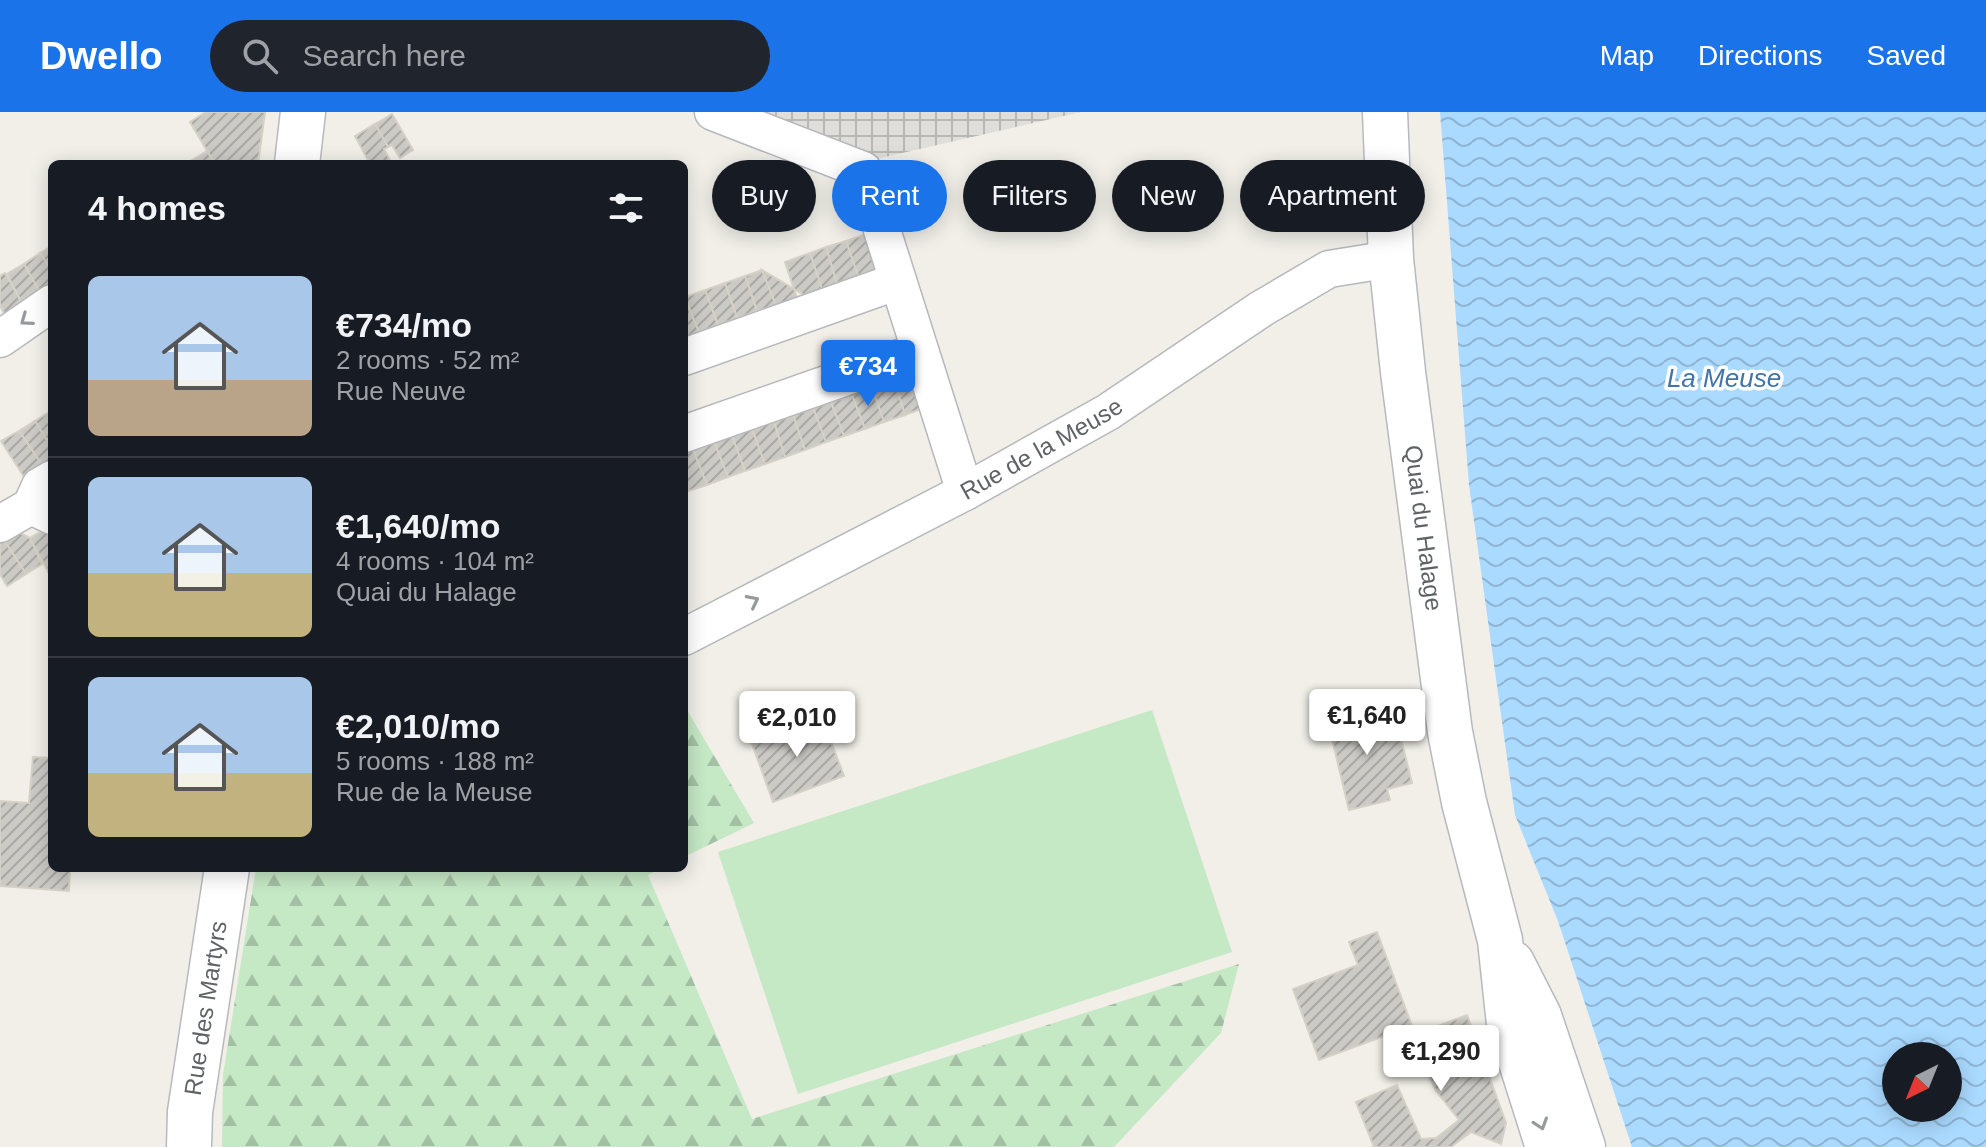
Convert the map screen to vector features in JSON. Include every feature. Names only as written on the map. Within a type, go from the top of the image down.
[{"type":"main road","points":[[297,160],[303,112]]},
{"type":"main road","name":"Quai du Halage","points":[[1385,112],[1391,259],[1416,482],[1450,732],[1464,802],[1500,940],[1509,1024],[1548,1147]]},
{"type":"main road","name":"Rue des Martyrs","points":[[189,1147],[190,1112],[226,872]]},
{"type":"main road","name":"Quai du Halage","points":[[1500,940],[1539,1016],[1583,1147]]},
{"type":"street","points":[[713,112],[863,170],[965,492]]},
{"type":"street","name":"Rue de la Meuse","points":[[688,635],[965,492],[1108,412],[1261,309],[1329,269],[1391,259]]},
{"type":"street","points":[[688,356],[898,281]]},
{"type":"street","points":[[0,339],[48,306]]},
{"type":"street","points":[[688,433],[920,351]]},
{"type":"street","points":[[0,524],[45,500]]},
{"type":"shaded area","points":[[750,112],[1081,112],[876,159]]},
{"type":"green space","points":[[1152,710],[1232,952],[798,1094],[718,852]]},
{"type":"green space","points":[[688,712],[754,823],[688,855]]},
{"type":"green space","points":[[255,872],[654,872],[648,875],[752,1119],[1239,964],[1221,1033],[1114,1147],[222,1147],[223,1075]]},
{"type":"water","name":"La Meuse","points":[[1440,112],[1986,112],[1986,1147],[1632,1147],[1558,921],[1515,815],[1469,485]]},
{"type":"building","points":[[206,112],[265,112],[259,160],[213,160],[190,122]]},
{"type":"building","points":[[392,114],[413,150],[400,158],[392,145],[388,147],[375,124]]},
{"type":"building","points":[[375,124],[388,147],[384,149],[390,160],[368,160],[355,136]]},
{"type":"building","points":[[207,151],[213,160],[192,160]]},
{"type":"building","points":[[866,234],[878,269],[858,276],[846,241]]},
{"type":"building","points":[[846,241],[858,276],[837,284],[826,247]]},
{"type":"building","points":[[826,247],[837,284],[822,289],[810,253]]},
{"type":"building","points":[[48,248],[48,265],[40,253]]},
{"type":"building","points":[[40,253],[48,265],[48,292],[42,296],[24,264]]},
{"type":"building","points":[[810,253],[822,289],[804,295],[794,289],[785,262]]},
{"type":"building","points":[[24,264],[42,296],[24,307],[7,274]]},
{"type":"building","points":[[762,270],[776,305],[757,311],[745,276]]},
{"type":"building","points":[[762,270],[794,289],[797,298],[776,305]]},
{"type":"building","points":[[5,273],[24,307],[7,318],[0,306],[0,276]]},
{"type":"building","points":[[745,276],[757,311],[737,318],[725,283]]},
{"type":"building","points":[[725,283],[737,318],[718,325],[705,290]]},
{"type":"building","points":[[705,290],[718,325],[699,332],[688,304],[688,296]]},
{"type":"building","points":[[688,306],[699,332],[688,336]]},
{"type":"building","points":[[913,374],[924,408],[905,415],[894,380]]},
{"type":"building","points":[[894,380],[905,415],[884,422],[872,388]]},
{"type":"building","points":[[872,388],[884,422],[865,429],[852,395]]},
{"type":"building","points":[[852,395],[865,429],[844,436],[831,402]]},
{"type":"building","points":[[831,402],[844,436],[826,442],[813,408]]},
{"type":"building","points":[[813,408],[826,442],[805,450],[793,415]]},
{"type":"building","points":[[48,413],[48,439],[46,439],[35,421]]},
{"type":"building","points":[[793,415],[805,450],[785,457],[774,422]]},
{"type":"building","points":[[35,421],[48,439],[48,467],[45,469],[19,431]]},
{"type":"building","points":[[774,422],[785,457],[765,464],[752,429]]},
{"type":"building","points":[[752,429],[765,464],[745,471],[732,436]]},
{"type":"building","points":[[19,431],[45,469],[26,480],[1,441]]},
{"type":"building","points":[[732,436],[745,471],[728,477],[714,442]]},
{"type":"building","points":[[714,442],[728,477],[707,485],[693,450]]},
{"type":"building","points":[[693,450],[707,485],[688,491],[688,452]]},
{"type":"building","points":[[43,531],[48,534],[48,571],[30,538]]},
{"type":"building","points":[[18,532],[30,538],[42,564],[26,574],[4,540]]},
{"type":"building","points":[[4,540],[26,574],[7,586],[0,574],[0,543]]},
{"type":"building","points":[[1367,704],[1372,730],[1397,723],[1412,783],[1387,789],[1390,800],[1349,810],[1326,714]]},
{"type":"building","points":[[821,715],[844,776],[773,802],[751,741]]},
{"type":"building","points":[[33,757],[48,758],[48,872],[70,872],[69,891],[0,886],[0,801],[29,803]]},
{"type":"building","points":[[1377,932],[1412,1026],[1319,1060],[1293,989],[1358,965],[1349,942]]},
{"type":"building","points":[[1467,1015],[1506,1123],[1501,1144],[1471,1132],[1451,1147],[1374,1147],[1356,1102],[1397,1085],[1421,1139],[1436,1138],[1459,1120],[1436,1091],[1411,1036]]}]
